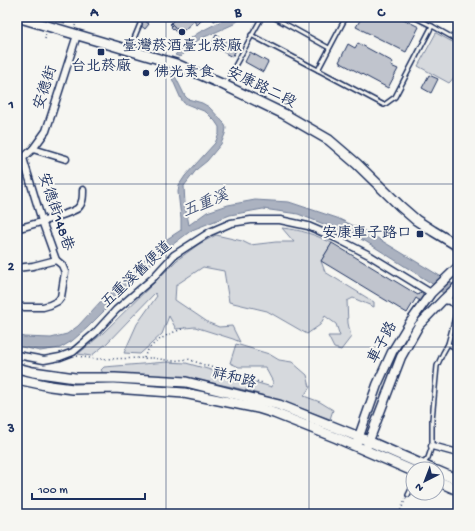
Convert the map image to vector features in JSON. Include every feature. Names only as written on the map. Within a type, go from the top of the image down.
[{"type":"main road","name":"安康路二段","points":[[20,18],[42,20],[77,35],[176,64],[284,114],[329,140],[357,164],[416,220],[458,246]]},
{"type":"main road","name":"祥和路","points":[[17,368],[33,372],[75,378],[146,379],[186,382],[279,405],[369,441],[409,461]]},
{"type":"main road","name":"祥和路","points":[[21,380],[73,389],[114,388],[184,393],[264,410],[405,468]]},
{"type":"main road","points":[[445,474],[458,480]]},
{"type":"main road","points":[[445,484],[458,490]]},
{"type":"street","name":"安德街","points":[[20,159],[33,149],[46,131],[77,35]]},
{"type":"street","points":[[33,149],[66,160]]},
{"type":"street","name":"安德街148巷","points":[[17,307],[43,307],[58,302],[65,272],[62,265],[56,260],[20,159]]},
{"type":"street","points":[[17,228],[76,210],[83,200],[83,190]]},
{"type":"street","name":"五重溪舊便道","points":[[17,355],[44,360],[60,357],[73,352],[95,333],[116,310],[152,279],[174,255],[210,232],[231,223],[251,220],[280,220],[308,226],[369,255],[431,293]]},
{"type":"street","points":[[17,268],[33,266],[56,260]]},
{"type":"street","name":"車子路","points":[[355,446],[377,385],[392,352],[409,324],[431,293],[458,267]]},
{"type":"street","name":"車子路","points":[[365,450],[401,357],[419,325],[458,286]]},
{"type":"street","points":[[443,300],[452,302],[458,306]]},
{"type":"street","points":[[432,446],[458,453]]},
{"type":"lane","points":[[224,85],[262,17]]},
{"type":"lane","points":[[273,17],[329,48]]},
{"type":"lane","points":[[318,70],[346,17]]},
{"type":"lane","points":[[414,17],[457,40],[458,38]]},
{"type":"lane","points":[[129,50],[140,24]]},
{"type":"lane","points":[[252,35],[384,105],[395,97],[432,26]]},
{"type":"lane","points":[[426,461],[432,446],[432,420],[437,366],[442,353],[448,344],[458,306]]},
{"type":"lane","points":[[448,344],[458,349]]},
{"type":"path","points":[[144,358],[145,354],[154,344],[172,332],[185,328]]},
{"type":"path","points":[[73,352],[78,357],[96,359],[188,359],[263,383]]},
{"type":"path","points":[[17,409],[21,380]]},
{"type":"path","points":[[399,514],[405,501]]},
{"type":"shaded area","points":[[229,17],[242,17],[234,24],[200,39],[190,46],[180,57],[175,55],[187,41],[198,33]]},
{"type":"shaded area","points":[[436,33],[458,45],[458,73],[449,83],[418,66]]},
{"type":"shaded area","name":"五重溪","points":[[169,70],[175,71],[174,74],[185,96],[188,99],[202,103],[209,107],[224,123],[226,128],[221,144],[207,161],[197,169],[184,186],[185,204],[189,225],[207,212],[228,205],[255,200],[289,202],[337,218],[369,233],[458,287],[458,306],[431,283],[365,241],[298,214],[263,209],[230,215],[192,230],[164,251],[87,328],[72,341],[60,348],[40,351],[17,346],[17,335],[24,337],[51,338],[67,334],[78,326],[101,301],[164,241],[181,230],[178,192],[179,185],[185,176],[215,143],[219,134],[219,127],[206,112],[184,103]]},
{"type":"shaded area","points":[[282,228],[307,233],[332,243],[321,261],[325,272],[374,302],[374,307],[353,298],[347,301],[348,323],[351,337],[341,350],[334,348],[328,336],[340,336],[336,324],[325,316],[320,325],[307,334],[267,311],[229,302],[224,271],[203,267],[176,285],[175,300],[209,323],[219,327],[232,326],[240,342],[195,327],[176,329],[169,316],[162,334],[140,354],[124,353],[137,324],[157,296],[155,293],[106,344],[91,356],[78,354],[103,333],[177,260],[199,244],[216,235],[242,241],[250,245],[276,242],[294,242]]},
{"type":"shaded area","points":[[236,344],[269,354],[279,360],[292,362],[307,375],[310,387],[304,396],[320,402],[333,410],[330,419],[269,397],[213,383],[176,378],[103,373],[101,370],[104,367],[167,362],[186,363],[272,387],[273,382],[265,367],[239,367],[230,363]]},
{"type":"building","points":[[46,17],[66,17],[65,23]]},
{"type":"building","points":[[140,17],[149,24],[145,29],[132,18]]},
{"type":"building","points":[[177,17],[198,17],[181,33],[171,23]]},
{"type":"building","points":[[198,17],[205,17],[197,25],[194,21]]},
{"type":"building","points":[[212,17],[222,17],[214,21]]},
{"type":"building","points":[[362,17],[399,17],[419,27],[406,52],[356,27]]},
{"type":"building","points":[[171,23],[180,33],[179,35],[171,27]]},
{"type":"building","points":[[216,35],[238,47],[232,57],[211,45]]},
{"type":"building","points":[[358,43],[393,62],[391,66],[398,69],[388,88],[339,62],[348,44],[355,48]]},
{"type":"building","points":[[250,52],[268,62],[263,72],[245,62]]},
{"type":"building","points":[[429,75],[438,79],[431,93],[422,88]]},
{"type":"building","points":[[332,243],[418,295],[420,292],[424,295],[420,301],[416,298],[407,313],[321,261]]},
{"type":"place","name":"臺灣菸酒臺北菸廠","points":[[182,32]]},
{"type":"place","name":"台北菸廠","points":[[101,52]]},
{"type":"place","name":"佛光素食","points":[[146,73]]},
{"type":"place","name":"安康車子路口","points":[[420,234]]}]
